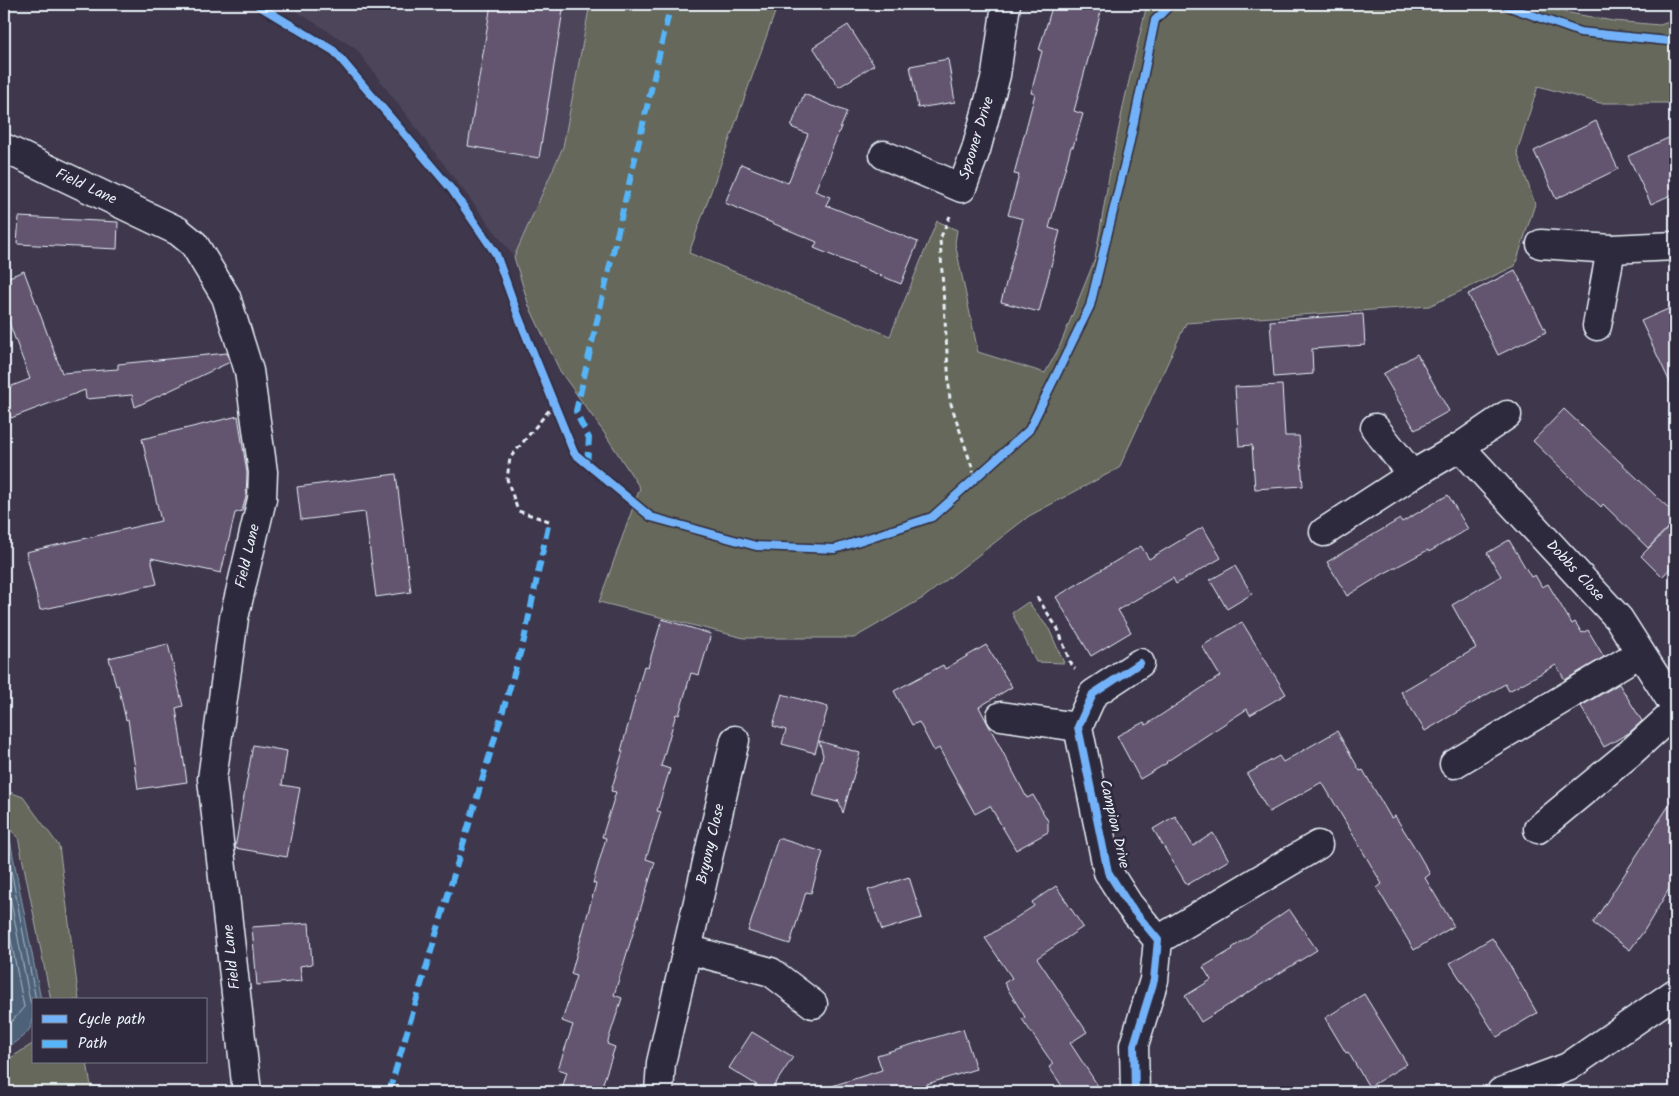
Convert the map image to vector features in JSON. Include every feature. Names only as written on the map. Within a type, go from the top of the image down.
[{"type":"street","name":"Spooner Drive","points":[[884,155],[962,188],[976,150],[996,75],[1006,4]]},
{"type":"street","name":"Field Lane","points":[[4,148],[178,231],[194,244],[226,297],[249,371],[262,452],[262,499],[234,618],[212,779],[247,1092]]},
{"type":"street","points":[[1541,244],[1611,249],[1675,246]]},
{"type":"street","points":[[1597,326],[1611,249]]},
{"type":"street","points":[[1324,532],[1412,475],[1460,447],[1507,415]]},
{"type":"street","points":[[1375,428],[1412,475]]},
{"type":"street","name":"Dobbs Close","points":[[1460,447],[1619,619],[1675,707]]},
{"type":"street","points":[[1454,764],[1640,652]]},
{"type":"street","points":[[1001,716],[1078,727],[1093,694],[1140,663]]},
{"type":"street","points":[[1538,829],[1630,753],[1675,712]]},
{"type":"street","name":"Campion Drive","points":[[1078,727],[1108,872],[1129,905],[1158,940]]},
{"type":"street","name":"Bryony Close","points":[[659,1092],[660,1062],[735,740]]},
{"type":"street","points":[[1135,1092],[1134,1046],[1154,980],[1158,940],[1318,845]]},
{"type":"street","points":[[687,948],[771,972],[814,1004]]},
{"type":"street","points":[[1501,1092],[1568,1066],[1675,993]]},
{"type":"path","points":[[962,188],[940,239],[950,400],[976,479]]},
{"type":"path","points":[[549,521],[518,511],[507,479],[510,458],[555,403]]},
{"type":"path","points":[[1037,597],[1058,629],[1070,662],[1093,694]]},
{"type":"shaded area","points":[[290,4],[590,4],[563,147],[514,257],[356,49],[288,6]]},
{"type":"green space","points":[[590,4],[778,4],[689,253],[890,336],[937,221],[957,230],[955,243],[978,352],[1045,373],[1059,348],[1095,259],[1110,171],[1147,4],[1536,4],[1564,12],[1613,21],[1660,25],[1675,20],[1675,103],[1600,103],[1538,86],[1517,152],[1535,204],[1515,266],[1429,306],[1186,323],[1119,468],[1029,516],[923,598],[854,638],[744,638],[599,602],[640,488],[605,434],[560,371],[529,306],[514,257],[563,147]]},
{"type":"green space","points":[[1028,602],[1049,629],[1064,663],[1036,662],[1012,613]]},
{"type":"green space","points":[[4,790],[23,797],[59,846],[79,998],[51,998],[18,837],[4,824]]},
{"type":"green space","points":[[32,1044],[32,1064],[87,1064],[91,1086],[190,1092],[4,1092],[4,1062]]},
{"type":"water","points":[[4,834],[10,840],[41,998],[32,998],[32,1022],[29,1030],[4,1050]]},
{"type":"building","points":[[491,4],[564,4],[539,158],[468,146]]},
{"type":"building","points":[[1053,4],[1103,4],[1074,111],[1083,114],[1073,147],[1071,147],[1049,228],[1060,231],[1039,312],[1001,302],[1023,219],[1008,215],[1019,175],[1014,174],[1035,94],[1031,93],[1042,51],[1039,50]]},
{"type":"building","points":[[848,25],[874,65],[839,87],[813,47]]},
{"type":"building","points":[[948,59],[955,102],[918,108],[910,66]]},
{"type":"building","points":[[804,94],[847,112],[815,191],[830,197],[826,205],[918,242],[901,284],[814,248],[817,242],[725,203],[741,164],[788,183],[808,134],[791,127]]},
{"type":"building","points":[[1596,121],[1618,169],[1556,199],[1534,151]]},
{"type":"building","points":[[1675,135],[1675,193],[1651,204],[1628,156]]},
{"type":"building","points":[[19,217],[118,222],[117,249],[17,244]]},
{"type":"building","points":[[1515,270],[1546,332],[1498,355],[1468,294]]},
{"type":"building","points":[[24,271],[62,373],[118,369],[118,364],[227,353],[230,362],[135,407],[132,395],[86,399],[85,390],[11,418],[4,397],[4,389],[30,379],[4,309],[4,279]]},
{"type":"building","points":[[1675,306],[1675,393],[1641,321]]},
{"type":"building","points":[[1363,314],[1365,345],[1312,349],[1313,374],[1274,377],[1270,321]]},
{"type":"building","points":[[1417,354],[1449,411],[1415,430],[1383,374]]},
{"type":"building","points":[[1282,385],[1285,436],[1299,436],[1303,486],[1255,489],[1252,445],[1239,446],[1235,387]]},
{"type":"building","points":[[1564,409],[1675,514],[1675,520],[1648,548],[1603,504],[1601,507],[1533,441]]},
{"type":"building","points":[[238,416],[247,473],[246,497],[242,511],[235,513],[221,573],[151,558],[157,584],[40,610],[26,552],[161,521],[142,439]]},
{"type":"building","points":[[396,474],[411,592],[376,597],[365,512],[301,520],[297,487]]},
{"type":"building","points":[[1448,495],[1468,529],[1429,552],[1428,550],[1383,574],[1347,596],[1327,562],[1400,519],[1402,522]]},
{"type":"building","points":[[1675,521],[1675,563],[1662,577],[1641,556]]},
{"type":"building","points":[[1203,527],[1221,558],[1176,584],[1173,578],[1118,610],[1131,632],[1091,656],[1056,597],[1141,546],[1149,559]]},
{"type":"building","points":[[1509,540],[1531,577],[1535,575],[1542,587],[1548,584],[1572,624],[1575,622],[1582,633],[1588,630],[1604,657],[1565,680],[1556,665],[1509,691],[1505,684],[1425,731],[1401,692],[1476,648],[1452,605],[1501,576],[1487,553]]},
{"type":"building","points":[[1235,566],[1252,594],[1227,609],[1210,580]]},
{"type":"building","points":[[662,619],[711,634],[699,675],[691,673],[679,715],[676,714],[661,766],[670,769],[657,811],[661,812],[646,859],[655,862],[614,995],[622,998],[607,1044],[615,1047],[600,1092],[561,1092],[567,1072],[558,1069],[573,1025],[562,1021],[576,976],[571,974],[596,884],[593,883],[606,838],[602,837],[616,792],[611,791],[623,751],[621,751],[644,666],[648,667]]},
{"type":"building","points":[[1242,622],[1286,694],[1250,715],[1247,709],[1140,779],[1117,736],[1144,722],[1146,725],[1220,676],[1202,646]]},
{"type":"building","points":[[168,644],[183,706],[176,708],[187,782],[138,789],[128,719],[126,720],[118,685],[116,686],[109,658]]},
{"type":"building","points":[[986,645],[1012,687],[979,707],[1027,798],[1033,795],[1048,821],[1048,832],[1016,850],[990,806],[975,814],[939,748],[934,751],[919,722],[912,725],[894,691],[943,665],[945,669]]},
{"type":"building","points":[[1619,684],[1642,721],[1629,733],[1604,747],[1581,706]]},
{"type":"building","points":[[782,694],[828,707],[815,753],[782,744],[786,730],[773,726]]},
{"type":"building","points":[[1337,731],[1360,771],[1363,770],[1391,818],[1395,816],[1415,848],[1430,874],[1425,878],[1454,926],[1414,950],[1377,888],[1382,884],[1322,782],[1269,812],[1247,774],[1279,756],[1283,762]]},
{"type":"building","points":[[819,741],[860,753],[843,813],[838,799],[837,802],[812,795],[823,755]]},
{"type":"building","points":[[253,745],[287,751],[282,785],[300,788],[287,857],[235,848]]},
{"type":"building","points":[[1675,796],[1675,879],[1644,931],[1630,950],[1593,923]]},
{"type":"building","points":[[1175,816],[1193,846],[1213,833],[1229,860],[1187,885],[1153,829]]},
{"type":"building","points":[[778,838],[823,852],[811,893],[806,892],[790,944],[748,931]]},
{"type":"building","points":[[909,877],[922,918],[882,930],[868,890]]},
{"type":"building","points":[[1056,886],[1083,927],[1037,958],[1087,1032],[1070,1043],[1102,1092],[1066,1092],[1049,1067],[1053,1064],[1022,1019],[1025,1017],[1004,983],[1012,978],[985,938],[1034,906],[1032,902]]},
{"type":"building","points":[[1289,909],[1317,950],[1201,1022],[1185,996],[1211,980],[1203,967],[1233,949]]},
{"type":"building","points":[[309,923],[312,964],[300,966],[302,981],[257,985],[252,927]]},
{"type":"building","points":[[1492,938],[1537,1013],[1497,1037],[1450,963]]},
{"type":"building","points":[[1364,994],[1407,1064],[1369,1087],[1325,1018]]},
{"type":"building","points":[[963,1029],[976,1069],[927,1084],[929,1092],[833,1092],[832,1086],[882,1070],[877,1055]]},
{"type":"building","points":[[752,1032],[793,1057],[770,1092],[729,1068]]},
{"type":"marked path","points":[[587,464],[589,438],[576,411],[671,4]]},
{"type":"marked path","points":[[389,1092],[524,640],[549,521]]},
{"type":"cycle path","points":[[256,4],[334,51],[452,190],[496,254],[519,318],[574,453],[651,517],[756,546],[835,549],[932,517],[1029,430],[1090,306],[1129,146],[1155,20],[1171,4]]},
{"type":"cycle path","points":[[1501,4],[1580,32],[1668,41],[1675,37]]},
{"type":"cycle path","points":[[1135,1092],[1134,1045],[1154,980],[1158,940],[1129,905],[1108,872],[1078,727],[1093,694],[1140,663]]}]
